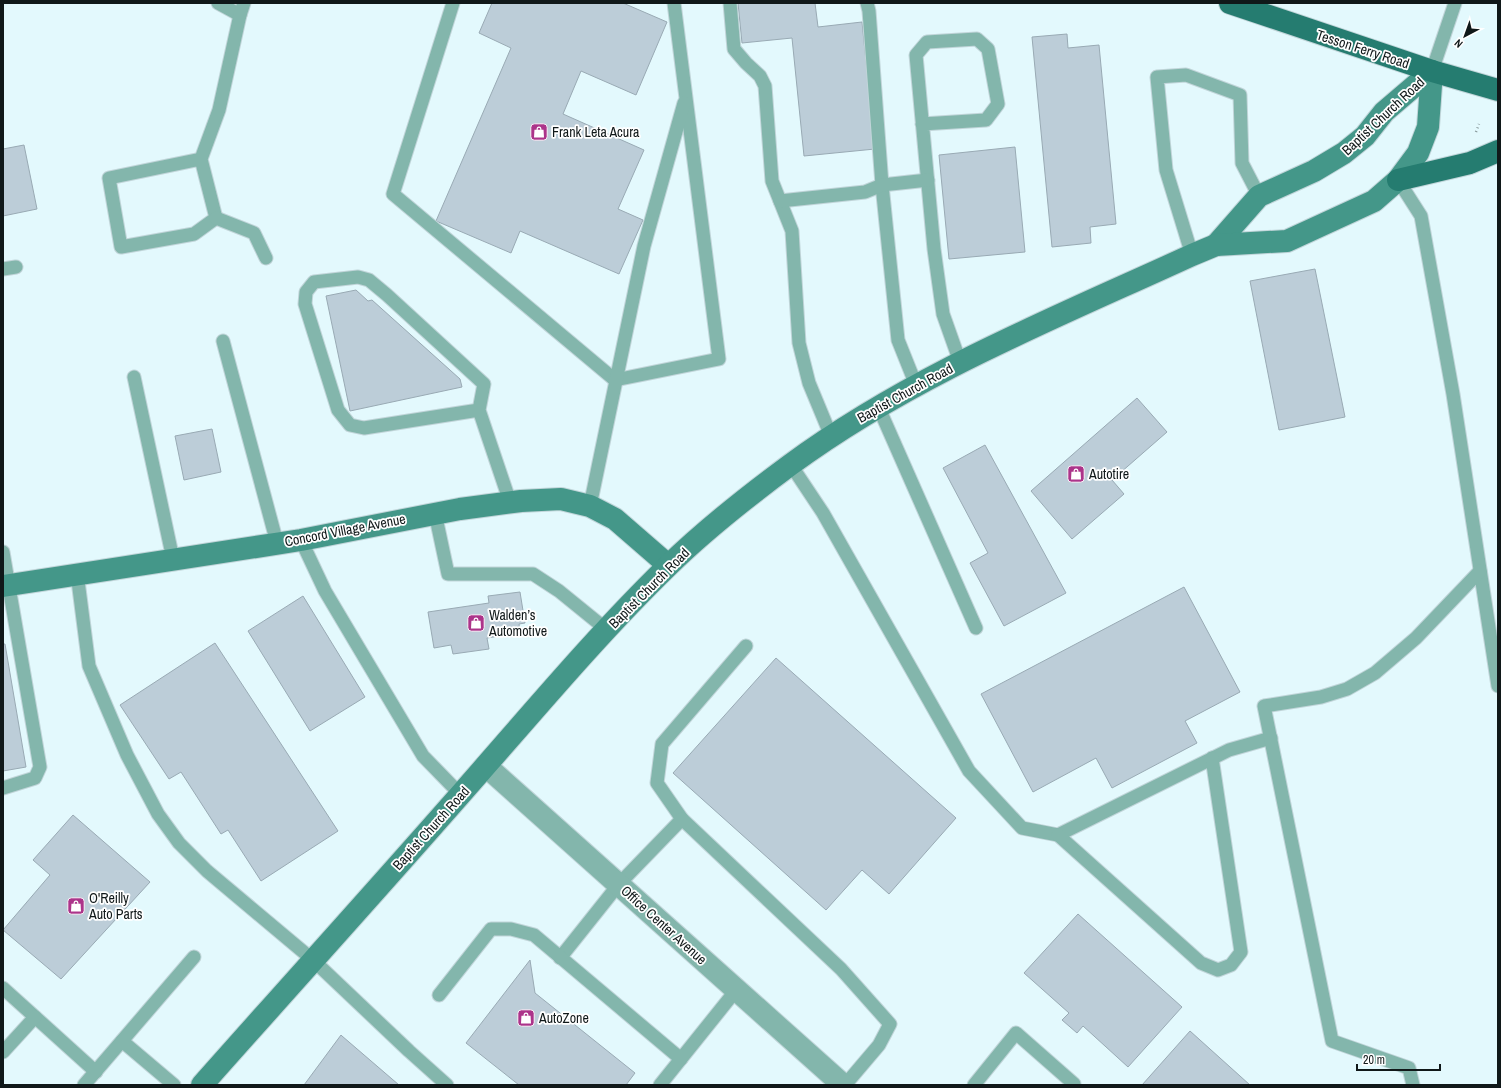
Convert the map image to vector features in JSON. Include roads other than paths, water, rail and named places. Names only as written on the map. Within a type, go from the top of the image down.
[{"type":"main road","name":"Tesson Ferry Road","points":[[1230,3],[1432,71],[1498,90]]},
{"type":"main road","points":[[1398,180],[1470,163],[1498,151]]},
{"type":"street","name":"Baptist Church Road","points":[[202,1085],[607,630],[668,565],[731,511],[790,465],[831,436],[878,406],[960,362],[1216,245],[1286,241],[1374,201],[1398,180],[1418,153],[1428,127],[1432,71]]},
{"type":"street","name":"Baptist Church Road","points":[[1216,245],[1259,196],[1314,171],[1344,154],[1365,136],[1384,112],[1432,71]]},
{"type":"street","name":"Concord Village Avenue","points":[[6,585],[300,540],[435,514],[510,502],[561,499],[590,506],[614,519],[668,565]]},
{"type":"street","name":"Office Center Avenue","points":[[486,766],[844,1085]]},
{"type":"lane","points":[[216,218],[202,159],[219,110],[242,9],[218,3]]},
{"type":"lane","points":[[453,3],[393,194],[615,380]]},
{"type":"lane","points":[[615,380],[719,359],[674,3]]},
{"type":"lane","points":[[730,3],[734,49],[760,76],[765,86],[772,181],[792,231],[799,343],[810,383],[831,436]]},
{"type":"lane","points":[[867,3],[882,185],[898,340],[916,385]]},
{"type":"lane","points":[[1432,71],[1455,3]]},
{"type":"lane","points":[[922,124],[986,120],[998,104],[988,49],[977,39],[927,42],[916,55],[922,124],[934,249],[943,314],[960,362]]},
{"type":"lane","points":[[1192,255],[1166,170],[1158,77],[1186,75],[1240,95],[1242,163],[1259,196]]},
{"type":"lane","points":[[590,506],[644,246],[686,96]]},
{"type":"lane","points":[[202,159],[109,178],[121,247],[194,234],[216,218]]},
{"type":"lane","points":[[780,201],[865,192],[882,185],[928,180]]},
{"type":"lane","points":[[1398,180],[1421,216],[1453,394],[1498,686]]},
{"type":"lane","points":[[216,218],[254,233],[266,258]]},
{"type":"lane","points":[[479,410],[364,428],[350,425],[338,410],[305,304],[306,292],[314,282],[358,277],[369,280],[484,384],[479,410],[510,502]]},
{"type":"lane","points":[[223,341],[277,543]]},
{"type":"lane","points":[[134,377],[173,559]]},
{"type":"lane","points":[[878,406],[976,628]]},
{"type":"lane","points":[[790,465],[823,513],[969,771],[1022,828],[1058,835],[1201,963],[1218,970],[1231,965],[1241,952],[1212,758]]},
{"type":"lane","points":[[435,514],[448,574],[533,574],[559,591],[607,630]]},
{"type":"lane","points":[[300,540],[325,591],[424,756],[460,795]]},
{"type":"lane","points":[[3,552],[6,585],[40,767],[35,778],[3,788]]},
{"type":"lane","points":[[1413,1085],[1409,1068],[1332,1041],[1264,706],[1320,697],[1347,689],[1375,673],[1416,638],[1480,571]]},
{"type":"lane","points":[[78,573],[89,666],[127,755],[158,814],[180,843],[207,871],[313,960],[447,1085]]},
{"type":"lane","points":[[746,646],[662,744],[657,783],[682,819],[841,969],[890,1024],[879,1045],[844,1085]]},
{"type":"lane","points":[[1058,835],[1229,750],[1271,738]]},
{"type":"lane","points":[[560,958],[619,884],[682,819]]},
{"type":"lane","points":[[439,995],[491,929],[511,929],[534,936],[681,1059]]},
{"type":"lane","points":[[84,1085],[194,957]]},
{"type":"lane","points":[[3,988],[96,1072]]},
{"type":"lane","points":[[660,1085],[737,989]]},
{"type":"lane","points":[[3,1052],[35,1016]]},
{"type":"lane","points":[[974,1085],[1016,1033],[1074,1084],[1071,1085]]},
{"type":"lane","points":[[122,1041],[174,1085]]},
{"type":"place","name":"Frank Leta Acura","points":[[539,132]]},
{"type":"place","name":"Autotire","points":[[1076,474]]},
{"type":"place","name":"Walden’s Automotive","points":[[476,623]]},
{"type":"place","name":"O'Reilly Auto Parts","points":[[76,906]]},
{"type":"place","name":"AutoZone","points":[[526,1018]]}]
